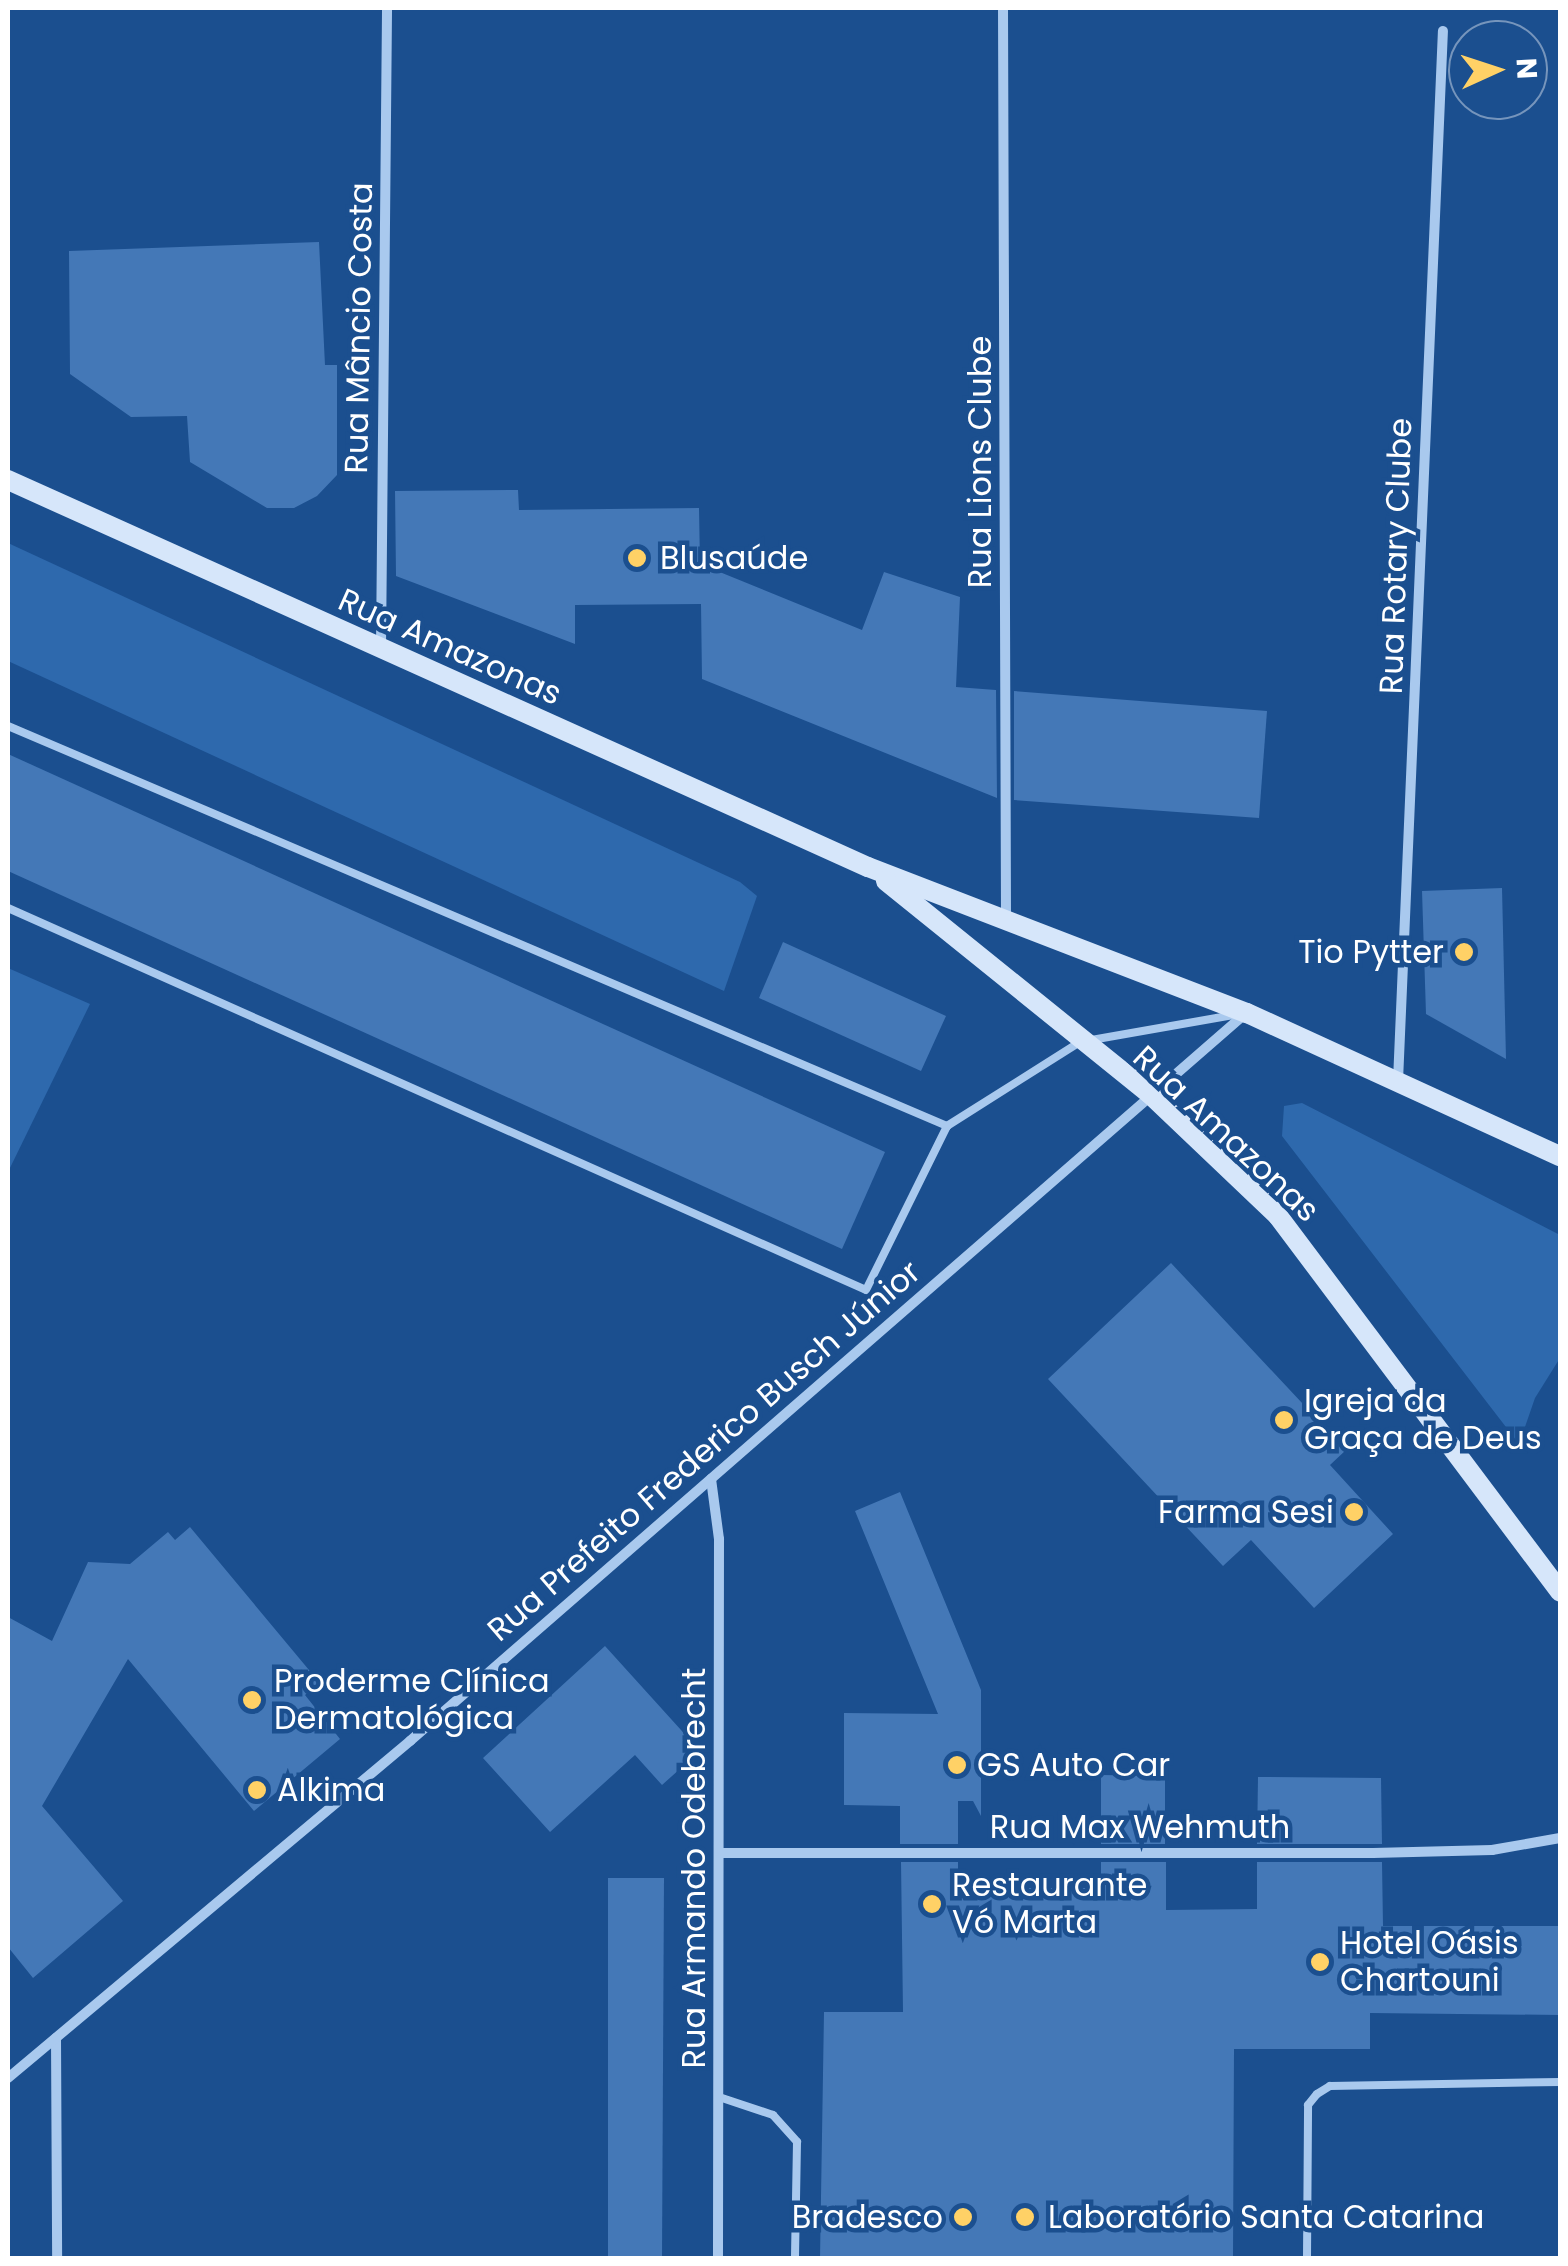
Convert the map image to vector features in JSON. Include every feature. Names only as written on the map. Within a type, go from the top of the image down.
[{"type":"main road","name":"Rua Amazonas","points":[[8,480],[868,867],[1006,916],[1247,1013],[1560,1156]]},
{"type":"main road","name":"Rua Amazonas","points":[[868,867],[1006,973],[1080,1042],[1150,1094],[1278,1216],[1560,1592]]},
{"type":"street","name":"Rua Mâncio Costa","points":[[381,649],[387,8]]},
{"type":"street","name":"Rua Lions Clube","points":[[1003,8],[1006,916]]},
{"type":"street","name":"Rua Rotary Clube","points":[[1398,1082],[1443,32]]},
{"type":"street","name":"Rua Prefeito Frederico Busch Júnior","points":[[8,2078],[711,1479],[1247,1013]]},
{"type":"street","name":"Rua Armando Odebrecht","points":[[711,1479],[719,1539],[718,2258]]},
{"type":"street","name":"Rua Max Wehmuth","points":[[719,1853],[1373,1853],[1492,1850],[1560,1838]]},
{"type":"street","points":[[56,2038],[57,2258]]},
{"type":"lane","points":[[8,726],[947,1126]]},
{"type":"lane","points":[[8,908],[866,1290],[947,1126],[1080,1042],[1247,1013]]},
{"type":"lane","points":[[1307,2258],[1308,2105],[1317,2094],[1330,2086],[1560,2082]]},
{"type":"lane","points":[[718,2097],[773,2115],[797,2142],[795,2258]]},
{"type":"shaded area","points":[[8,543],[740,882],[757,896],[724,991],[8,661]]},
{"type":"shaded area","points":[[8,968],[90,1004],[8,1172]]},
{"type":"shaded area","points":[[1302,1103],[1560,1235],[1560,1358],[1535,1398],[1519,1444],[1282,1136],[1284,1106]]},
{"type":"building","points":[[319,242],[325,365],[337,365],[337,475],[317,496],[294,508],[267,508],[190,462],[187,416],[131,417],[70,374],[69,251]]},
{"type":"building","points":[[518,490],[519,510],[699,508],[700,564],[862,630],[884,572],[960,597],[956,687],[996,690],[997,798],[702,679],[701,604],[575,605],[575,644],[396,576],[395,491]]},
{"type":"building","points":[[1014,691],[1267,711],[1259,818],[1014,800]]},
{"type":"building","points":[[8,754],[885,1152],[842,1249],[8,871]]},
{"type":"building","name":"Tio Pytter","points":[[1502,888],[1506,1059],[1426,1014],[1422,891]]},
{"type":"building","points":[[783,942],[946,1016],[921,1071],[759,998]]},
{"type":"building","points":[[1171,1263],[1346,1450],[1330,1465],[1393,1534],[1314,1608],[1251,1540],[1223,1566],[1048,1379]]},
{"type":"building","points":[[900,1492],[981,1690],[981,1816],[973,1801],[958,1801],[958,1844],[900,1844],[900,1806],[844,1805],[844,1713],[938,1714],[855,1511]]},
{"type":"building","points":[[190,1527],[319,1682],[305,1695],[340,1739],[254,1811],[128,1659],[42,1806],[123,1901],[33,1978],[8,1947],[8,1617],[52,1641],[88,1562],[130,1564],[168,1532],[175,1540]]},
{"type":"building","points":[[605,1646],[700,1751],[662,1785],[635,1755],[550,1832],[483,1758]]},
{"type":"building","points":[[1101,1775],[1165,1776],[1165,1844],[1101,1844]]},
{"type":"building","points":[[1258,1777],[1381,1778],[1382,1844],[1257,1844]]},
{"type":"building","points":[[901,1862],[958,1862],[958,1888],[1101,1888],[1101,1862],[1166,1862],[1166,1910],[1257,1909],[1257,1862],[1382,1862],[1383,1926],[1560,1926],[1560,2015],[1370,2013],[1370,2049],[1234,2049],[1233,2258],[820,2258],[824,2012],[903,2012]]},
{"type":"building","points":[[608,1878],[664,1878],[662,2258],[608,2258]]},
{"type":"place","name":"Blusaúde","points":[[637,558]]},
{"type":"place","name":"Tio Pytter","points":[[1464,952]]},
{"type":"place","name":"Igreja da Graça de Deus","points":[[1284,1420]]},
{"type":"place","name":"Farma Sesi","points":[[1354,1512]]},
{"type":"place","name":"Proderme Clínica Dermatológica","points":[[252,1700]]},
{"type":"place","name":"GS Auto Car","points":[[957,1765]]},
{"type":"place","name":"Alkima","points":[[257,1790]]},
{"type":"place","name":"Restaurante Vó Marta","points":[[932,1904]]},
{"type":"place","name":"Hotel Oásis Chartouni","points":[[1320,1962]]},
{"type":"place","name":"Bradesco","points":[[963,2217]]},
{"type":"place","name":"Laboratório Santa Catarina","points":[[1025,2217]]}]
